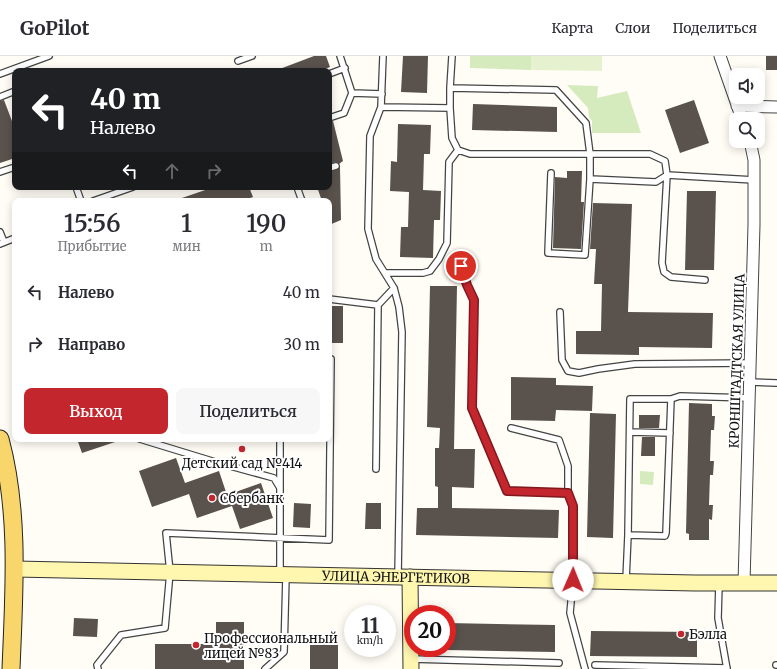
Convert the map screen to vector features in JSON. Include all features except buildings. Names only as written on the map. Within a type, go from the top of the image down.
[{"type":"main road","points":[[0,439],[10,492],[7,569],[11,669]]},
{"type":"street","points":[[720,56],[739,112]]},
{"type":"street","points":[[737,106],[777,107]]},
{"type":"street","name":"КРОНШТАДТСКАЯ УЛИЦА","points":[[744,583],[754,271],[754,160],[751,148]]},
{"type":"street","name":"УЛИЦА ЭНЕРГЕТИКОВ","points":[[7,569],[777,583]]},
{"type":"street","points":[[404,577],[411,664]]},
{"type":"lane","points":[[16,68],[49,56]]},
{"type":"lane","points":[[238,61],[252,56]]},
{"type":"lane","points":[[332,117],[344,113],[352,93],[340,56]]},
{"type":"lane","points":[[383,56],[381,107],[370,136],[368,229],[376,260],[386,273],[394,288],[399,307],[402,332],[404,577]]},
{"type":"lane","points":[[452,56],[450,108],[452,138],[458,150],[470,154],[650,154],[665,161],[667,175],[662,263],[664,272],[671,277],[706,280]]},
{"type":"lane","points":[[332,73],[345,68]]},
{"type":"lane","points":[[0,74],[12,70]]},
{"type":"lane","points":[[450,88],[556,90],[586,123],[590,154],[590,179],[585,255],[548,253],[551,173]]},
{"type":"lane","points":[[0,97],[12,92]]},
{"type":"lane","points":[[352,93],[382,94]]},
{"type":"lane","points":[[381,107],[450,108]]},
{"type":"lane","points":[[386,273],[423,274],[430,271],[439,259],[447,243],[449,162],[458,150]]},
{"type":"lane","points":[[332,167],[336,166]]},
{"type":"lane","points":[[0,172],[12,169]]},
{"type":"lane","points":[[590,179],[656,182],[667,175],[754,180]]},
{"type":"lane","points":[[102,198],[124,190]]},
{"type":"lane","points":[[0,232],[2,243],[12,239]]},
{"type":"lane","points":[[461,266],[474,300],[472,408],[507,491],[568,493]]},
{"type":"lane","points":[[376,469],[378,305],[394,288]]},
{"type":"lane","points":[[332,299],[378,305]]},
{"type":"lane","points":[[560,312],[562,360],[568,371],[579,373],[598,368],[635,364],[751,363]]},
{"type":"lane","points":[[750,382],[777,383]]},
{"type":"lane","points":[[626,581],[630,399],[671,399],[680,396],[750,398]]},
{"type":"lane","points":[[628,535],[665,536],[666,533],[671,399]]},
{"type":"lane","points":[[511,428],[559,440],[568,466],[568,493],[573,506],[573,580],[570,613],[585,669]]},
{"type":"lane","points":[[630,432],[670,433]]},
{"type":"lane","points":[[150,442],[274,478],[280,488]]},
{"type":"lane","points":[[265,669],[284,652],[283,574],[280,538],[280,442]]},
{"type":"lane","points":[[98,669],[97,665],[121,635],[166,628],[170,572],[166,533],[329,540],[330,442]]},
{"type":"lane","points":[[595,665],[727,669],[718,618],[719,583]]},
{"type":"lane","points":[[411,664],[559,663]]},
{"type":"green space","points":[[470,56],[531,56],[531,70],[470,68]]},
{"type":"green space","points":[[531,56],[602,56],[602,71],[531,70]]},
{"type":"green space","points":[[567,85],[598,86],[597,98],[627,91],[641,133],[592,133],[592,121],[589,117],[588,108]]},
{"type":"green space","points":[[640,471],[654,472],[653,485],[640,484]]},
{"type":"place","name":"Детский сад №414","points":[[242,449]]},
{"type":"place","name":"Сбербанк","points":[[212,498]]},
{"type":"place","name":"Бэлла","points":[[681,634]]},
{"type":"place","name":"Профессиональный лицей №83","points":[[196,645]]},
{"type":"route","points":[[461,266],[474,300],[472,408],[507,491],[568,493],[573,506],[573,580]]}]
